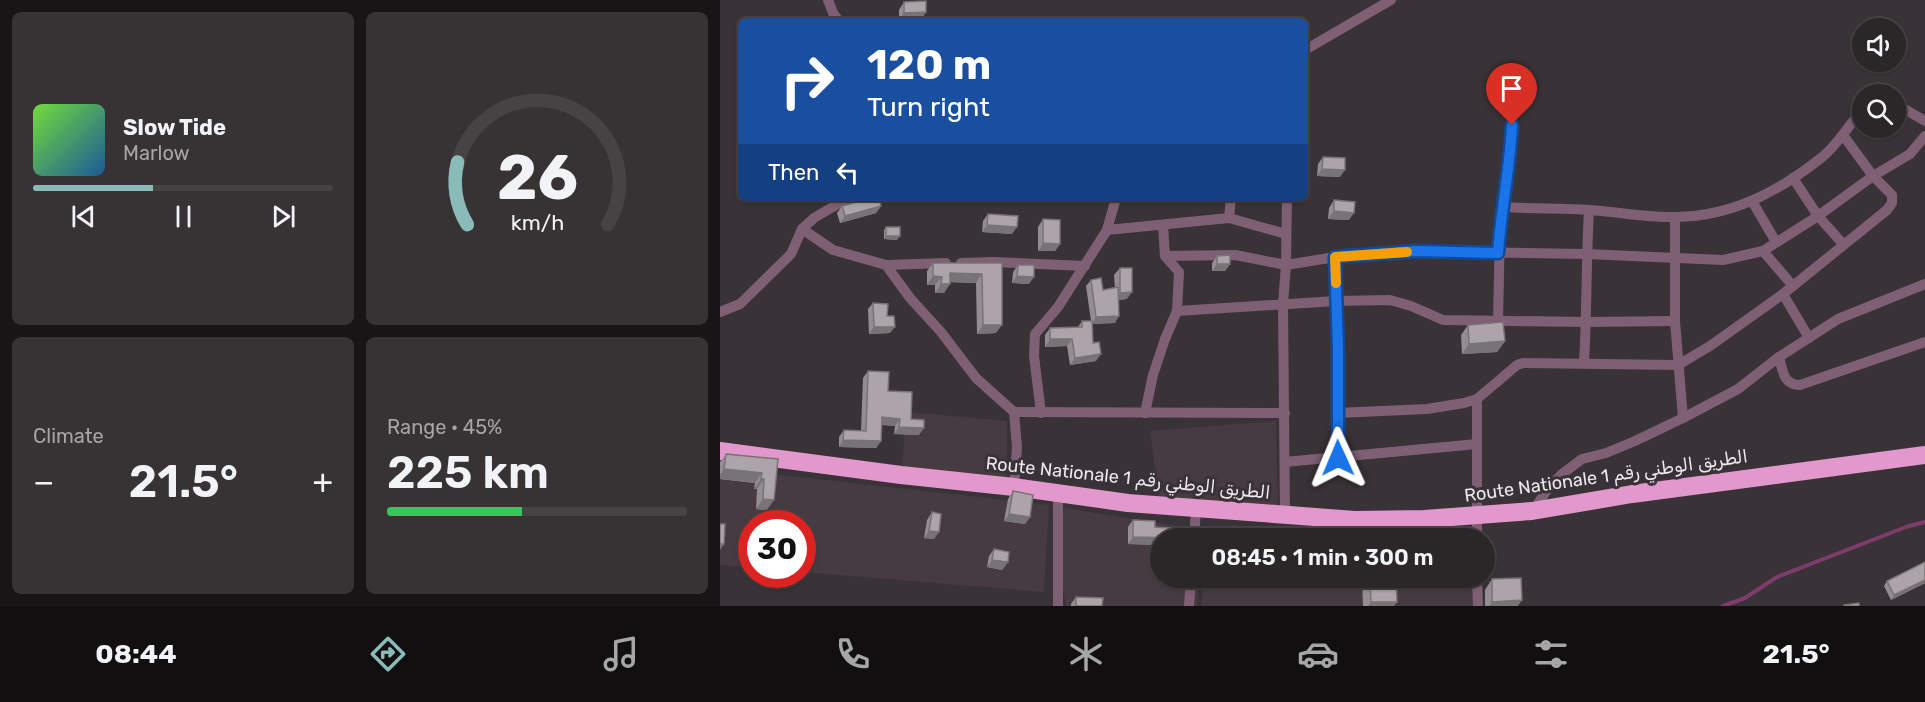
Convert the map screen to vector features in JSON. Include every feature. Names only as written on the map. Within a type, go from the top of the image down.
[{"type":"highway","name":"Route Nationale الطريق الوطني رقم 1","points":[[720,451],[1128,503],[1196,510],[1355,520],[1476,516],[1532,511],[1654,491],[1925,455]]},
{"type":"street","points":[[828,0],[837,18]]},
{"type":"street","points":[[1308,48],[1391,0]]},
{"type":"street","points":[[1906,110],[1925,121]]},
{"type":"street","points":[[1504,207],[1589,210],[1675,217],[1713,214],[1752,201],[1792,178],[1823,157],[1852,124]]},
{"type":"street","points":[[1498,321],[1498,253],[1512,125]]},
{"type":"street","points":[[1337,413],[1427,409],[1464,403],[1478,399],[1517,365],[1523,363],[1678,365],[1710,346],[1783,294],[1887,210],[1892,203],[1892,195],[1873,176],[1843,135]]},
{"type":"street","points":[[1164,256],[1235,255],[1286,265],[1335,257],[1416,251],[1586,254],[1724,260],[1763,251],[1818,216],[1873,176],[1910,154],[1925,136]]},
{"type":"street","points":[[1792,178],[1818,216],[1843,244]]},
{"type":"street","points":[[720,312],[740,304],[791,254],[802,229],[814,218],[843,201]]},
{"type":"street","points":[[1041,413],[1035,372],[1035,334],[1058,307],[1107,230],[1115,201]]},
{"type":"street","points":[[1229,218],[1232,201]]},
{"type":"street","points":[[1285,516],[1283,304],[1287,201]]},
{"type":"street","points":[[1752,201],[1776,242]]},
{"type":"street","points":[[1584,363],[1589,210]]},
{"type":"street","points":[[1675,217],[1675,321],[1683,418]]},
{"type":"street","points":[[1107,230],[1229,218],[1286,234]]},
{"type":"street","points":[[1145,413],[1164,339],[1177,311],[1179,272],[1164,256],[1163,226]]},
{"type":"street","points":[[802,229],[833,250],[886,265],[993,262],[1085,266]]},
{"type":"street","points":[[1763,251],[1793,286]]},
{"type":"street","points":[[1335,257],[1338,458]]},
{"type":"street","points":[[886,265],[976,378],[1014,412],[1285,413]]},
{"type":"street","points":[[1532,511],[1556,481],[1582,459],[1606,453],[1683,418],[1738,389],[1779,357],[1838,319],[1925,284]]},
{"type":"street","points":[[1783,294],[1809,338]]},
{"type":"street","points":[[1177,311],[1390,300],[1443,320],[1675,321]]},
{"type":"street","points":[[1779,357],[1785,379],[1792,385],[1800,385],[1925,342]]},
{"type":"street","points":[[1477,528],[1478,399]]},
{"type":"street","points":[[1014,412],[1017,447],[1014,487]]},
{"type":"street","points":[[1285,462],[1477,444]]},
{"type":"street","points":[[1058,493],[1058,606]]},
{"type":"street","points":[[1195,528],[1196,510]]},
{"type":"street","points":[[1189,606],[1190,588]]},
{"type":"street","points":[[1477,588],[1478,606]]},
{"type":"shaded area","points":[[906,412],[1007,421],[1007,478],[902,469]]},
{"type":"shaded area","points":[[1276,421],[1278,508],[1159,498],[1150,431]]},
{"type":"shaded area","points":[[720,468],[1049,505],[1044,592],[816,573],[816,510],[738,510],[738,566],[720,565]]},
{"type":"shaded area","points":[[1065,508],[1190,528],[1150,528],[1150,588],[1198,588],[1197,606],[1066,606],[1061,576],[1059,515]]},
{"type":"shaded area","points":[[1203,588],[1475,588],[1474,606],[1201,606]]},
{"type":"building","points":[[926,1],[926,12],[904,13],[904,2]]},
{"type":"building","points":[[1323,157],[1345,158],[1345,170],[1322,169]]},
{"type":"building","points":[[1334,200],[1355,202],[1354,213],[1334,211]]},
{"type":"building","points":[[860,201],[880,201],[881,206],[845,216],[842,206]]},
{"type":"building","points":[[988,214],[1018,216],[1017,227],[987,225]]},
{"type":"building","points":[[1043,219],[1060,220],[1060,244],[1043,243]]},
{"type":"building","points":[[886,227],[900,227],[900,236],[886,236]]},
{"type":"building","points":[[1230,255],[1230,264],[1217,264],[1217,256]]},
{"type":"building","points":[[933,263],[1002,263],[1002,325],[983,325],[982,274],[950,273],[950,284],[941,284],[942,277],[933,276]]},
{"type":"building","points":[[1018,265],[1034,265],[1034,277],[1017,276]]},
{"type":"building","points":[[1120,268],[1132,268],[1132,292],[1120,293]]},
{"type":"building","points":[[1101,278],[1103,290],[1118,287],[1119,316],[1096,317],[1091,280]]},
{"type":"building","points":[[873,303],[888,304],[887,316],[894,316],[895,327],[874,327]]},
{"type":"building","points":[[1082,321],[1092,321],[1093,343],[1099,342],[1101,354],[1075,358],[1072,339],[1050,339],[1050,328],[1082,327]]},
{"type":"building","points":[[1503,322],[1505,341],[1469,344],[1468,325]]},
{"type":"building","points":[[868,371],[889,372],[888,391],[912,392],[911,419],[924,420],[924,428],[899,427],[900,419],[882,417],[881,441],[843,440],[844,430],[866,431]]},
{"type":"building","points":[[726,454],[778,459],[774,500],[763,499],[762,473],[724,469]]},
{"type":"building","points":[[1013,491],[1033,495],[1030,517],[1009,514]]},
{"type":"building","points":[[932,512],[941,514],[939,532],[929,531]]},
{"type":"building","points":[[1133,520],[1155,521],[1155,527],[1169,528],[1150,528],[1150,537],[1133,537]]},
{"type":"building","points":[[720,524],[725,524],[724,544],[720,544]]},
{"type":"building","points":[[994,549],[1009,552],[1008,562],[992,560]]},
{"type":"building","points":[[1925,562],[1925,580],[1894,595],[1887,581]]},
{"type":"building","points":[[1521,578],[1522,600],[1492,602],[1492,588],[1495,588],[1495,579]]},
{"type":"building","points":[[1370,588],[1396,588],[1397,602],[1371,602]]},
{"type":"building","points":[[1076,597],[1103,598],[1102,606],[1076,606]]},
{"type":"building","points":[[1859,603],[1859,606],[1844,606],[1844,605]]},
{"type":"waterway","points":[[1723,606],[1745,598],[1777,577],[1906,527],[1925,522]]},
{"type":"slow traffic","points":[[1336,283],[1335,257],[1407,252]]},
{"type":"route","points":[[1338,458],[1335,257],[1416,251],[1498,253],[1512,125]]}]
